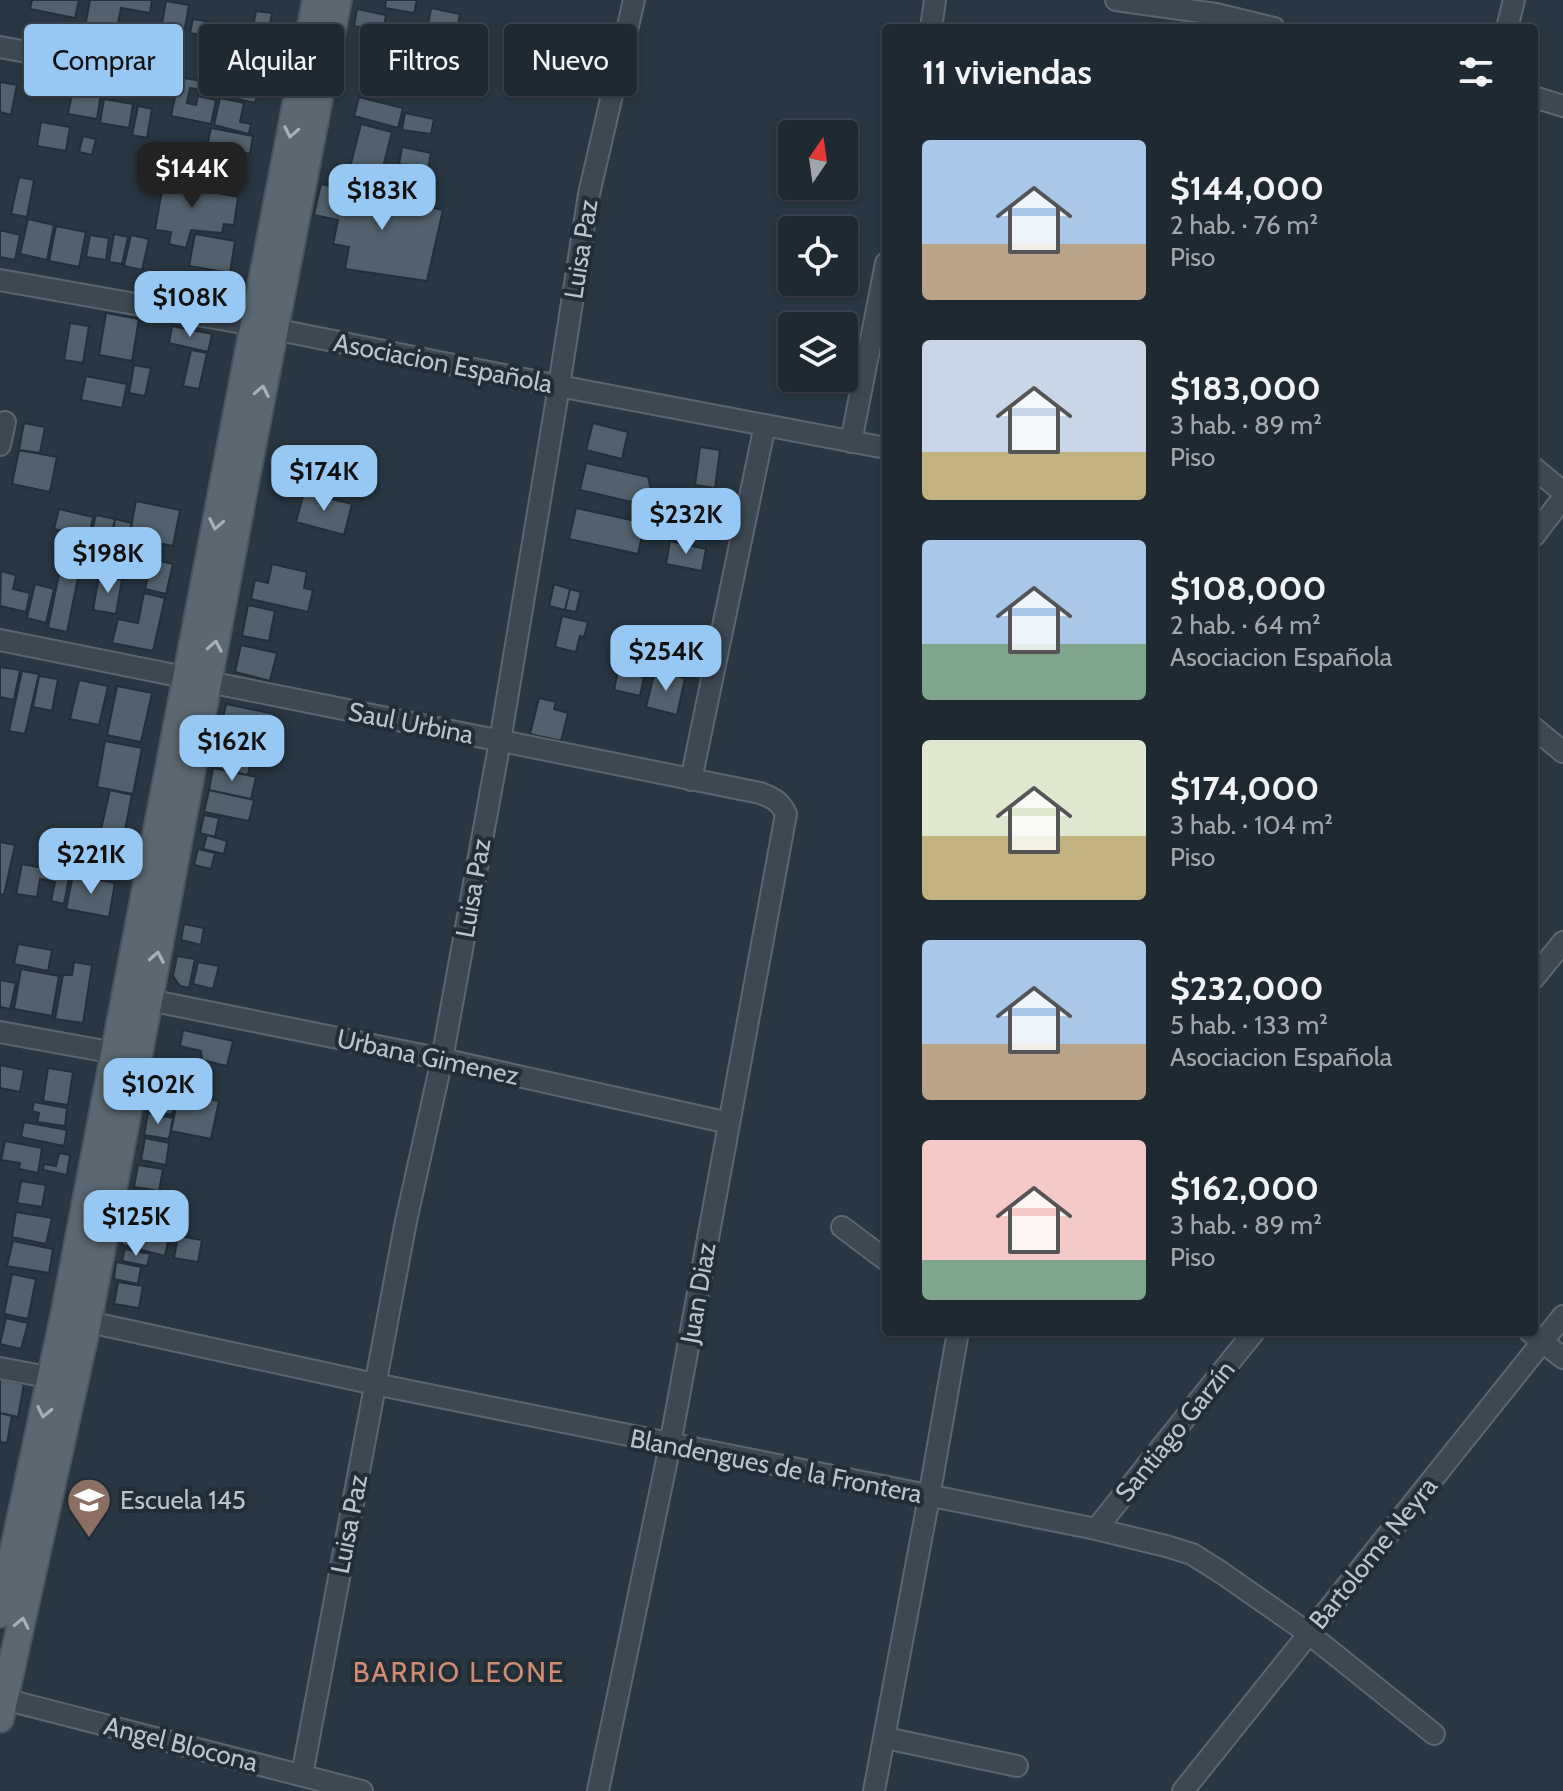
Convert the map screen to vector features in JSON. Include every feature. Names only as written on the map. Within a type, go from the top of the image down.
[{"type":"main road","points":[[0,1614],[76,1319],[264,327],[316,0]]},
{"type":"main road","points":[[264,327],[338,0]]},
{"type":"main road","points":[[2,1706],[62,1380]]},
{"type":"street","name":"Luisa Paz","points":[[302,1775],[406,1221],[442,1059],[500,741],[589,194],[634,0]]},
{"type":"street","points":[[932,24],[935,0]]},
{"type":"street","points":[[1116,0],[1217,7],[1236,23]]},
{"type":"street","points":[[1508,24],[1514,0]]},
{"type":"street","points":[[0,47],[24,51]]},
{"type":"street","points":[[1538,98],[1563,106]]},
{"type":"street","name":"Asociacion Española","points":[[0,280],[264,327],[882,447]]},
{"type":"street","points":[[851,442],[882,283]]},
{"type":"street","points":[[0,445],[5,422]]},
{"type":"street","points":[[691,780],[765,425]]},
{"type":"street","points":[[1538,472],[1563,495],[1538,530]]},
{"type":"street","name":"Saul Urbina","points":[[0,640],[774,798]]},
{"type":"street","points":[[1538,731],[1563,752]]},
{"type":"street","name":"Juan Diaz","points":[[598,1791],[670,1445],[786,814],[774,798]]},
{"type":"street","points":[[1538,973],[1563,942]]},
{"type":"street","name":"Urbana Gimenez","points":[[138,998],[442,1059],[729,1123]]},
{"type":"street","points":[[0,1032],[126,1055]]},
{"type":"street","points":[[842,1227],[882,1257]]},
{"type":"street","name":"Bartolome Neyra","points":[[1538,1335],[1563,1316]]},
{"type":"street","name":"Blandengues de la Frontera","points":[[76,1319],[375,1384],[1096,1529],[1166,1546],[1192,1554],[1308,1633],[1434,1734]]},
{"type":"street","points":[[874,1791],[957,1336]]},
{"type":"street","name":"Santiago Garzín","points":[[1096,1529],[1251,1336]]},
{"type":"street","points":[[1536,1337],[1563,1358]]},
{"type":"street","name":"Bartolome Neyra","points":[[1183,1791],[1536,1337]]},
{"type":"street","points":[[0,1368],[62,1380]]},
{"type":"street","name":"Angel Blocona","points":[[2,1706],[362,1791]]},
{"type":"street","points":[[886,1738],[1017,1766]]},
{"type":"building","points":[[32,0],[79,0],[75,18],[30,9]]},
{"type":"building","points":[[90,0],[152,0],[150,13],[121,8],[118,24],[86,24]]},
{"type":"building","points":[[386,0],[417,0],[414,13],[385,8]]},
{"type":"building","points":[[166,1],[189,5],[183,39],[183,24],[162,24]]},
{"type":"building","points":[[431,8],[460,14],[458,24],[428,24]]},
{"type":"building","points":[[357,9],[386,15],[384,24],[354,26]]},
{"type":"building","points":[[256,11],[272,13],[270,24],[254,24]]},
{"type":"building","points":[[193,19],[218,23],[199,24],[199,35],[190,33]]},
{"type":"building","points":[[183,78],[199,81],[199,90],[190,88],[187,103],[196,105],[198,96],[216,100],[211,124],[171,116],[175,96],[183,96]]},
{"type":"building","points":[[0,82],[17,85],[11,115],[0,112]]},
{"type":"building","points":[[71,96],[101,96],[97,119],[68,114]]},
{"type":"building","points":[[224,96],[257,96],[255,103]]},
{"type":"building","points":[[359,97],[403,108],[398,128],[354,116]]},
{"type":"building","points":[[220,98],[244,103],[240,122],[251,124],[249,134],[214,125]]},
{"type":"building","points":[[104,99],[133,104],[129,128],[100,123]]},
{"type":"building","points":[[138,106],[152,109],[147,138],[132,135]]},
{"type":"building","points":[[405,113],[434,119],[431,134],[402,130]]},
{"type":"building","points":[[41,122],[70,127],[66,151],[37,146]]},
{"type":"building","points":[[361,124],[392,132],[379,183],[348,175]]},
{"type":"building","points":[[211,128],[253,136],[250,154],[207,146]]},
{"type":"building","points":[[83,136],[96,139],[92,155],[79,152]]},
{"type":"building","points":[[184,147],[213,153],[210,169],[181,164]]},
{"type":"building","points":[[402,147],[431,153],[428,169],[399,164]]},
{"type":"building","points":[[216,153],[244,158],[241,173],[214,168]]},
{"type":"building","points":[[166,167],[180,170],[177,185],[238,197],[234,225],[224,224],[222,233],[191,230],[186,248],[169,244],[171,232],[155,230]]},
{"type":"building","points":[[223,176],[237,178],[235,189],[222,187]]},
{"type":"building","points":[[19,177],[34,180],[27,217],[11,214]]},
{"type":"building","points":[[321,184],[443,210],[427,281],[345,269],[349,247],[333,244],[338,220],[314,215]]},
{"type":"building","points":[[28,219],[54,225],[47,260],[20,254]]},
{"type":"building","points":[[56,226],[86,232],[79,267],[49,261]]},
{"type":"building","points":[[0,230],[20,235],[15,260],[0,257]]},
{"type":"building","points":[[114,234],[128,237],[122,264],[109,262]]},
{"type":"building","points":[[195,234],[235,241],[230,273],[189,266]]},
{"type":"building","points":[[90,235],[109,238],[106,260],[86,257]]},
{"type":"building","points":[[131,235],[149,239],[142,270],[124,266]]},
{"type":"building","points":[[106,313],[139,319],[132,361],[99,355]]},
{"type":"building","points":[[70,323],[89,326],[83,363],[64,360]]},
{"type":"building","points":[[172,326],[212,334],[208,352],[169,343]]},
{"type":"building","points":[[191,350],[207,353],[199,389],[183,386]]},
{"type":"building","points":[[134,365],[151,368],[145,396],[129,393]]},
{"type":"building","points":[[86,376],[127,384],[122,408],[81,400]]},
{"type":"building","points":[[24,423],[45,427],[40,453],[19,450]]},
{"type":"building","points":[[593,423],[628,432],[622,459],[586,450]]},
{"type":"building","points":[[700,447],[720,450],[715,488],[695,485]]},
{"type":"building","points":[[19,450],[57,457],[50,492],[12,484]]},
{"type":"building","points":[[586,463],[648,477],[653,507],[580,490]]},
{"type":"building","points":[[304,492],[352,504],[344,535],[296,522]]},
{"type":"building","points":[[136,501],[180,510],[173,546],[129,537]]},
{"type":"building","points":[[576,508],[645,523],[638,554],[569,539]]},
{"type":"building","points":[[59,509],[93,517],[89,537],[54,529]]},
{"type":"building","points":[[96,515],[115,519],[112,538],[91,534]]},
{"type":"building","points":[[115,519],[132,523],[129,537],[112,534]]},
{"type":"building","points":[[670,541],[706,549],[702,571],[666,564]]},
{"type":"building","points":[[152,559],[173,564],[166,594],[145,589]]},
{"type":"building","points":[[272,564],[307,572],[304,588],[313,590],[308,612],[251,599],[255,580],[268,583]]},
{"type":"building","points":[[1,571],[16,575],[13,589],[30,593],[26,612],[0,606]]},
{"type":"building","points":[[59,574],[78,578],[67,632],[48,628]]},
{"type":"building","points":[[99,576],[122,580],[116,614],[93,610]]},
{"type":"building","points":[[35,584],[54,589],[46,623],[27,618]]},
{"type":"building","points":[[554,584],[570,589],[565,610],[549,606]]},
{"type":"building","points":[[570,589],[581,592],[576,612],[565,610]]},
{"type":"building","points":[[144,593],[165,598],[153,651],[112,643],[118,619],[138,623]]},
{"type":"building","points":[[248,605],[275,611],[269,641],[242,636]]},
{"type":"building","points":[[562,616],[588,622],[576,652],[555,647]]},
{"type":"building","points":[[241,645],[277,653],[270,681],[235,672]]},
{"type":"building","points":[[0,667],[20,670],[14,700],[0,697]]},
{"type":"building","points":[[22,671],[39,674],[25,734],[9,731]]},
{"type":"building","points":[[618,671],[644,677],[640,696],[614,690]]},
{"type":"building","points":[[655,671],[685,678],[677,715],[646,707]]},
{"type":"building","points":[[39,676],[58,679],[52,711],[33,707]]},
{"type":"building","points":[[79,680],[108,686],[99,725],[70,719]]},
{"type":"building","points":[[117,686],[152,693],[141,742],[107,735]]},
{"type":"building","points":[[539,698],[556,702],[554,709],[568,713],[561,741],[530,734]]},
{"type":"building","points":[[226,704],[274,714],[269,739],[221,729]]},
{"type":"building","points":[[219,731],[242,736],[238,753],[252,756],[248,775],[212,767]]},
{"type":"building","points":[[105,741],[142,748],[133,794],[97,787]]},
{"type":"building","points":[[213,768],[256,777],[251,799],[209,790]]},
{"type":"building","points":[[110,790],[132,795],[123,839],[100,834]]},
{"type":"building","points":[[209,790],[254,800],[249,821],[204,812]]},
{"type":"building","points":[[204,815],[219,818],[215,837],[200,833]]},
{"type":"building","points":[[85,830],[118,837],[114,859],[80,852]]},
{"type":"building","points":[[207,835],[227,841],[224,854],[203,849]]},
{"type":"building","points":[[0,842],[15,845],[4,895],[0,894]]},
{"type":"building","points":[[198,849],[215,853],[211,869],[194,865]]},
{"type":"building","points":[[81,857],[112,863],[109,878],[78,872]]},
{"type":"building","points":[[22,864],[70,873],[64,904],[51,901],[55,882],[40,879],[37,897],[16,894]]},
{"type":"building","points":[[73,875],[115,883],[109,917],[66,909]]},
{"type":"building","points":[[184,924],[204,928],[201,945],[181,940]]},
{"type":"building","points":[[18,944],[52,950],[48,971],[14,964]]},
{"type":"building","points":[[177,956],[195,959],[189,988],[180,986],[173,976]]},
{"type":"building","points":[[74,962],[92,965],[83,1023],[55,1019],[63,975],[72,975]]},
{"type":"building","points":[[198,962],[219,966],[213,989],[193,984]]},
{"type":"building","points":[[21,969],[59,976],[52,1016],[14,1009]]},
{"type":"building","points":[[0,980],[16,983],[10,1009],[0,1007]]},
{"type":"building","points":[[183,1030],[233,1041],[227,1066],[202,1060],[201,1051],[180,1046]]},
{"type":"building","points":[[158,1060],[178,1064],[174,1086],[154,1082]]},
{"type":"building","points":[[0,1065],[24,1070],[20,1092],[0,1088]]},
{"type":"building","points":[[182,1067],[206,1071],[203,1093],[178,1089]]},
{"type":"building","points":[[48,1068],[73,1072],[68,1105],[43,1101]]},
{"type":"building","points":[[154,1084],[177,1089],[172,1115],[149,1110]]},
{"type":"building","points":[[179,1093],[219,1101],[211,1139],[171,1131]]},
{"type":"building","points":[[34,1102],[67,1108],[65,1126],[37,1122],[39,1113],[32,1111]]},
{"type":"building","points":[[148,1113],[173,1118],[169,1139],[144,1135]]},
{"type":"building","points":[[24,1122],[67,1130],[64,1146],[21,1137]]},
{"type":"building","points":[[145,1138],[169,1143],[166,1165],[141,1160]]},
{"type":"building","points":[[5,1141],[42,1148],[38,1173],[19,1169],[20,1163],[1,1160]]},
{"type":"building","points":[[59,1153],[70,1155],[67,1175],[43,1170],[44,1164],[56,1166]]},
{"type":"building","points":[[138,1165],[163,1169],[159,1191],[134,1187]]},
{"type":"building","points":[[21,1181],[46,1185],[42,1207],[17,1203]]},
{"type":"building","points":[[133,1198],[158,1202],[154,1224],[129,1220]]},
{"type":"building","points":[[16,1212],[52,1218],[46,1244],[12,1237]]},
{"type":"building","points":[[125,1223],[170,1232],[165,1256],[122,1245]]},
{"type":"building","points":[[178,1236],[202,1240],[198,1262],[174,1258]]},
{"type":"building","points":[[13,1241],[53,1249],[49,1273],[7,1266]]},
{"type":"building","points":[[125,1249],[150,1254],[147,1266],[122,1261]]},
{"type":"building","points":[[116,1262],[141,1267],[138,1284],[114,1279]]},
{"type":"building","points":[[12,1274],[36,1279],[28,1319],[4,1314]]},
{"type":"building","points":[[118,1282],[143,1286],[139,1308],[114,1304]]},
{"type":"building","points":[[6,1318],[28,1323],[21,1349],[0,1344]]},
{"type":"building","points":[[0,1379],[24,1384],[18,1417],[0,1413]]},
{"type":"building","points":[[0,1413],[12,1416],[7,1443],[0,1442]]},
{"type":"place","name":"Escuela 145","points":[[89,1539]]},
{"type":"district","name":"BARRIO LEONE","points":[[459,1672]]}]
